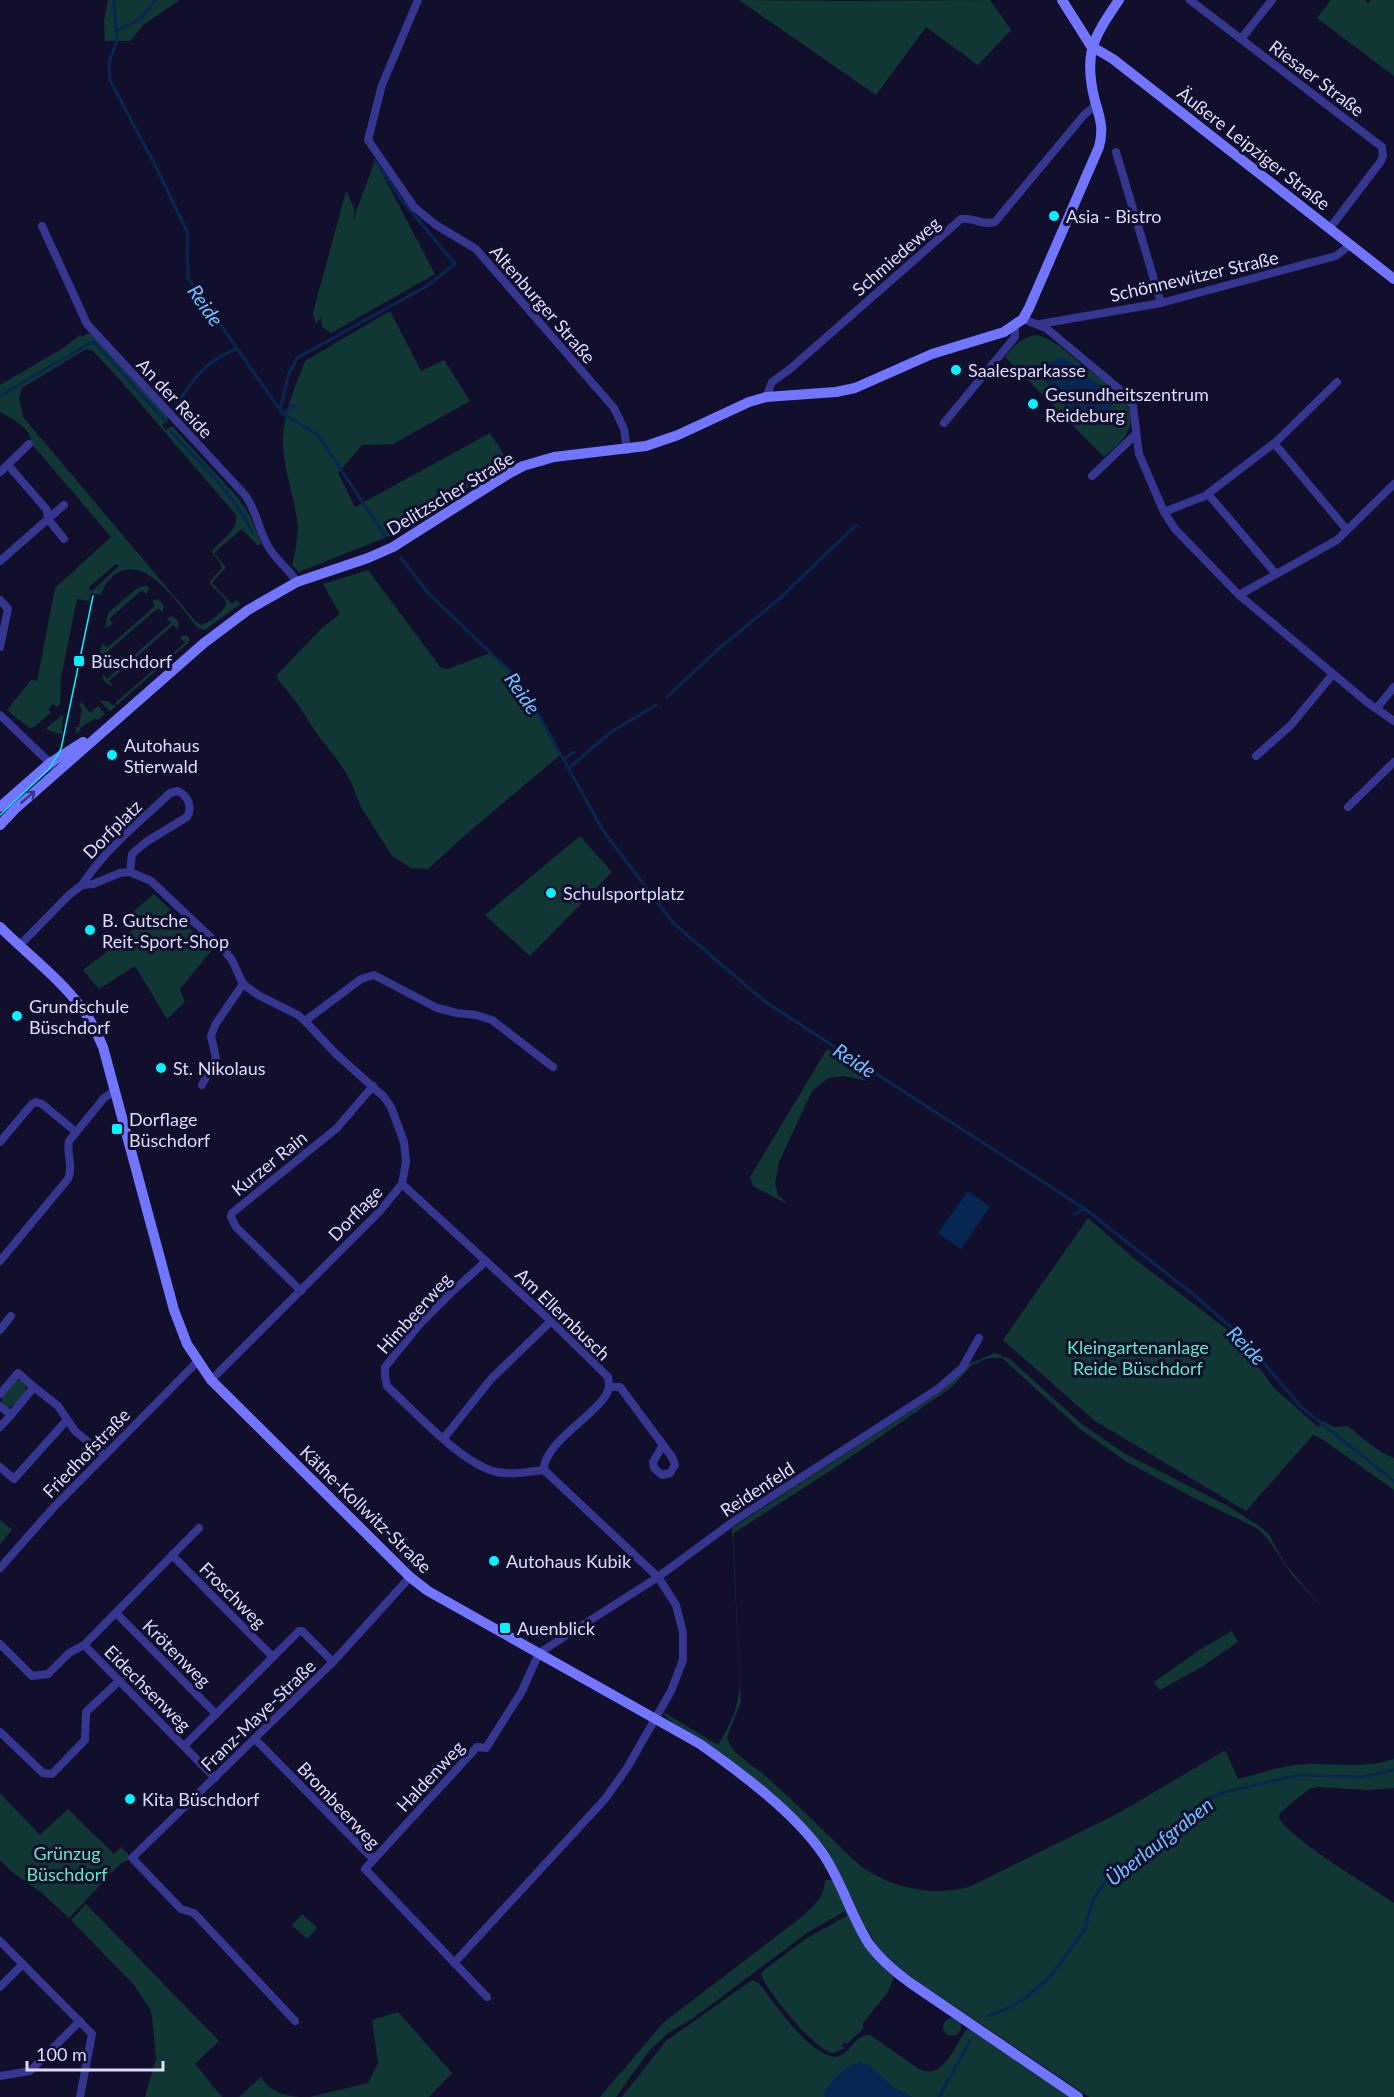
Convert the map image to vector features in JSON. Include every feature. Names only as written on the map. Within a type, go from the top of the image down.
[{"type":"main road","points":[[1062,0],[1092,45]]},
{"type":"main road","points":[[1018,323],[1039,287],[1099,147],[1102,127],[1089,68],[1092,45],[1099,29],[1119,0]]},
{"type":"main road","name":"Äußere Leipziger Straße","points":[[1092,45],[1113,58],[1394,279]]},
{"type":"main road","name":"Delitzscher Straße","points":[[0,807],[116,721],[226,626],[262,601],[297,582],[393,547],[492,483],[523,466],[567,455],[627,450],[646,446],[678,435],[749,402],[766,397],[836,392],[855,388],[932,354],[989,338],[1018,323]]},
{"type":"main road","name":"Delitzscher Straße","points":[[0,825],[54,767]]},
{"type":"main road","name":"Käthe-Kollwitz-Straße","points":[[0,927],[69,993],[88,1017],[103,1047],[169,1295],[180,1328],[197,1362],[211,1380],[410,1577],[428,1592],[700,1744],[737,1770],[807,1834],[823,1853],[869,1944],[880,1957],[909,1982],[1078,2097]]},
{"type":"street","name":"Altenburger Straße","points":[[418,0],[382,85],[368,140],[414,207],[436,225],[476,249],[614,408],[624,429],[627,450]]},
{"type":"street","name":"Riesaer Straße","points":[[1191,0],[1382,147],[1381,160],[1330,228]]},
{"type":"street","name":"Riesaer Straße","points":[[1241,39],[1272,0]]},
{"type":"street","name":"Schmiedeweg","points":[[766,397],[772,382],[790,369],[961,219],[967,218],[989,224],[995,222],[1084,115],[1096,105]]},
{"type":"street","points":[[1116,152],[1161,303]]},
{"type":"street","name":"An der Reide","points":[[42,226],[87,324],[245,495],[251,503],[269,547],[297,582]]},
{"type":"street","name":"Schönnewitzer Straße","points":[[1040,324],[1161,303],[1336,256],[1351,244]]},
{"type":"street","points":[[944,423],[1015,337],[1018,323],[1040,324],[1124,393],[1133,406],[1139,454],[1164,512],[1175,529],[1239,595],[1368,703],[1394,721]]},
{"type":"street","points":[[1164,512],[1208,494],[1274,443],[1337,382]]},
{"type":"street","points":[[1092,476],[1136,434]]},
{"type":"street","points":[[1274,443],[1347,530]]},
{"type":"street","points":[[0,472],[29,444]]},
{"type":"street","points":[[8,465],[47,510],[48,519],[64,539]]},
{"type":"street","points":[[1239,595],[1336,540],[1394,484]]},
{"type":"street","points":[[1208,494],[1276,574]]},
{"type":"street","points":[[0,561],[64,505]]},
{"type":"street","points":[[0,600],[8,609],[0,647]]},
{"type":"street","points":[[1256,756],[1291,726],[1333,674]]},
{"type":"street","points":[[1377,708],[1394,687]]},
{"type":"street","points":[[0,715],[54,767]]},
{"type":"street","points":[[1348,807],[1394,762]]},
{"type":"street","name":"Dorfplatz","points":[[19,946],[69,895],[82,885],[89,874],[122,839],[170,794],[178,791],[187,798],[190,808],[187,817],[146,842],[132,854],[130,872],[120,873],[93,884],[82,885]]},
{"type":"street","points":[[130,872],[151,881],[224,949],[243,984],[215,1025],[211,1035],[216,1058],[202,1085]]},
{"type":"street","points":[[305,1021],[362,979],[374,975],[437,1008],[492,1020],[553,1067]]},
{"type":"street","name":"Dorflage","points":[[211,1380],[379,1212],[402,1184],[405,1169],[406,1154],[399,1124],[391,1107],[373,1086],[335,1053],[298,1015],[258,995],[243,984]]},
{"type":"street","name":"Kurzer Rain","points":[[301,1290],[236,1227],[231,1217],[232,1213],[337,1128],[373,1086]]},
{"type":"street","points":[[0,1261],[68,1179],[71,1171],[69,1141],[104,1098],[114,1091]]},
{"type":"street","points":[[0,1142],[36,1102],[42,1104],[76,1132]]},
{"type":"street","name":"Am Ellernbusch","points":[[402,1184],[551,1321],[608,1377],[609,1387],[606,1396],[567,1432],[548,1456],[544,1463],[544,1470]]},
{"type":"street","name":"Himbeerweg","points":[[486,1261],[419,1325],[385,1367],[387,1386],[458,1452],[477,1464],[496,1472],[518,1473],[544,1470]]},
{"type":"street","points":[[0,1330],[11,1316]]},
{"type":"street","points":[[444,1438],[491,1379],[551,1321]]},
{"type":"street","name":"Reidenfeld","points":[[539,1653],[658,1577],[734,1521],[939,1388],[962,1368],[979,1338]]},
{"type":"street","name":"Friedhofstraße","points":[[0,1568],[104,1455],[197,1362]]},
{"type":"street","points":[[0,1394],[18,1373],[58,1406],[75,1431],[104,1455]]},
{"type":"street","points":[[0,1427],[34,1387]]},
{"type":"street","points":[[609,1387],[620,1387],[663,1445]]},
{"type":"street","points":[[0,1406],[11,1415]]},
{"type":"street","points":[[0,1467],[14,1479],[66,1420]]},
{"type":"street","points":[[454,1963],[604,1799],[627,1768],[655,1719],[683,1660],[683,1633],[676,1605],[658,1577],[544,1470]]},
{"type":"street","points":[[84,1645],[200,1528]]},
{"type":"street","name":"Froschweg","points":[[172,1555],[273,1657]]},
{"type":"street","name":"Franz-Maye-Straße","points":[[295,2021],[194,1913],[181,1909],[132,1858],[333,1662],[410,1577]]},
{"type":"street","name":"Krötenweg","points":[[116,1613],[216,1714]]},
{"type":"street","points":[[184,1746],[298,1631],[303,1631],[333,1662]]},
{"type":"street","name":"Eidechsenweg","points":[[0,1644],[33,1676],[48,1674],[69,1653],[84,1645],[215,1778]]},
{"type":"street","name":"Haldenweg","points":[[373,1859],[477,1747],[486,1748],[522,1691],[539,1653]]},
{"type":"street","points":[[0,1732],[43,1773],[52,1774],[85,1740],[86,1712],[119,1681]]},
{"type":"street","name":"Brombeerweg","points":[[255,1739],[373,1859],[364,1869],[487,1997]]},
{"type":"street","points":[[0,1941],[92,2034],[80,2097]]},
{"type":"street","points":[[0,1987],[23,1964]]},
{"type":"street","points":[[0,2076],[30,2071],[80,2021]]},
{"type":"green space","points":[[108,0],[180,0],[143,25],[130,41],[105,41],[104,20]]},
{"type":"green space","points":[[739,0],[990,0],[1011,30],[978,65],[926,27],[876,95]]},
{"type":"green space","points":[[1331,0],[1365,0],[1368,3],[1371,0],[1394,0],[1394,76],[1317,18]]},
{"type":"green space","points":[[375,160],[435,274],[331,333],[322,327],[321,317],[316,324],[313,313],[346,191],[354,208],[354,223]]},
{"type":"green space","points":[[390,311],[421,371],[444,360],[470,401],[393,444],[362,445],[338,473],[355,507],[490,433],[509,463],[389,536],[299,572],[292,565],[298,525],[283,447],[284,427],[291,398],[305,361]]},
{"type":"green space","points":[[91,334],[167,416],[168,420],[162,425],[166,430],[172,426],[239,499],[250,516],[261,543],[258,546],[242,529],[214,553],[226,567],[212,583],[232,604],[237,600],[240,604],[205,630],[198,628],[174,598],[154,578],[132,569],[114,575],[106,584],[101,595],[91,593],[89,601],[77,599],[61,678],[60,704],[57,707],[53,704],[48,709],[51,713],[34,727],[29,728],[7,710],[32,679],[37,681],[55,588],[111,537],[31,443],[29,433],[0,412],[0,385],[63,348],[80,335],[82,337]],"holes":[[[86,349],[93,351],[121,381],[236,515],[232,531],[212,552],[222,568],[210,584],[225,599],[226,605],[219,614],[204,624],[196,622],[23,417],[19,397],[22,388]],[[116,564],[119,566],[92,591],[89,590],[90,586]]]},
{"type":"green space","points":[[1038,335],[1058,345],[1088,370],[1112,385],[1126,402],[1130,415],[1129,430],[1104,457],[1005,357],[1019,342]]},
{"type":"green space","points":[[368,570],[441,668],[448,669],[490,653],[519,680],[560,755],[428,869],[411,868],[392,856],[361,807],[341,765],[277,675],[323,627],[340,614],[323,584]]},
{"type":"green space","points":[[148,586],[149,589],[146,594],[142,590],[109,619],[113,624],[105,628],[108,613],[136,589]]},
{"type":"green space","points":[[158,599],[164,606],[162,612],[158,608],[106,653],[110,657],[104,660],[99,656],[103,644],[107,648],[155,606],[152,601]]},
{"type":"green space","points":[[173,616],[179,623],[177,629],[173,625],[109,681],[113,686],[105,682],[103,674],[107,679],[171,623],[167,618]]},
{"type":"green space","points":[[185,635],[189,637],[189,642],[110,711],[100,701],[108,701],[116,705],[116,702],[185,643],[180,637]]},
{"type":"green space","points":[[81,702],[90,713],[98,706],[105,714],[98,720],[96,718],[80,728],[81,731],[76,734],[82,708],[79,707]]},
{"type":"green space","points":[[63,714],[62,735],[46,729]]},
{"type":"green space","name":"Schulsportplatz","points":[[580,836],[612,872],[530,956],[485,915]]},
{"type":"green space","points":[[154,894],[212,950],[180,989],[185,1002],[167,1019],[135,966],[99,989],[83,970],[120,942],[140,922],[132,913]]},
{"type":"green space","points":[[827,1049],[870,1074],[867,1081],[844,1076],[828,1078],[812,1091],[779,1162],[775,1183],[778,1195],[787,1204],[753,1186],[750,1177]]},
{"type":"green space","name":"Kleingartenanlage Reide Büschdorf","points":[[1088,1218],[1136,1260],[1229,1331],[1275,1389],[1318,1427],[1323,1421],[1334,1427],[1347,1426],[1383,1453],[1394,1458],[1394,1490],[1313,1435],[1246,1511],[1095,1421],[1003,1340]]},
{"type":"green space","points":[[995,1353],[1010,1359],[1083,1425],[1124,1453],[1228,1506],[1262,1528],[1268,1533],[1286,1565],[1322,1607],[1292,1575],[1268,1539],[1257,1528],[1127,1462],[1081,1430],[1002,1358],[988,1358],[972,1365],[952,1387],[842,1463],[734,1533],[741,1702],[727,1737],[732,1748],[771,1781],[865,1869],[901,1886],[935,1891],[969,1887],[1117,1814],[1224,1751],[1238,1779],[1292,1766],[1362,1765],[1394,1759],[1394,1788],[1368,1790],[1318,1787],[1309,1789],[1280,1813],[1279,1818],[1287,1828],[1315,1850],[1394,1903],[1394,2097],[1089,2097],[905,1973],[880,1950],[865,1927],[839,1872],[822,1844],[666,1717],[663,1712],[718,1745],[733,1716],[740,1685],[732,1528],[945,1389],[969,1364]]},
{"type":"green space","points":[[16,1380],[26,1385],[25,1394],[17,1403],[6,1408],[2,1404],[2,1394]]},
{"type":"green space","points":[[0,1520],[12,1530],[0,1544]]},
{"type":"green space","points":[[1232,1631],[1238,1642],[1203,1666],[1160,1690],[1154,1682],[1201,1649]]},
{"type":"green space","name":"Grünzug Büschdorf","points":[[0,1793],[40,1835],[68,1809],[114,1854],[121,1847],[132,1858],[120,1864],[69,1918],[0,1860]]},
{"type":"green space","points":[[825,1880],[833,1880],[894,1978],[887,1993],[863,2023],[863,2029],[847,2044],[845,2042],[842,2045],[844,2048],[833,2053],[815,2042],[782,2007],[761,1975],[764,1970],[807,1938],[847,1916],[845,1911],[807,1933],[692,2019],[668,2033],[649,2051],[616,2097],[600,2097],[663,2023],[804,1915],[821,1896]]},
{"type":"green space","name":"Grünzug Büschdorf","points":[[86,1904],[219,2041],[195,2064],[222,2097],[145,2097],[156,2059],[150,2009],[134,1985],[71,1920]]},
{"type":"green space","points":[[302,1914],[317,1928],[307,1939],[292,1925]]},
{"type":"green space","points":[[752,1980],[759,1983],[795,2030],[819,2051],[830,2056],[844,2054],[861,2037],[870,2035],[919,2069],[935,2070],[947,2060],[969,2029],[1070,2097],[912,2097],[894,2088],[869,2065],[826,2090],[825,2097],[622,2097],[666,2041]]},
{"type":"green space","points":[[398,2012],[452,2073],[429,2097],[310,2097],[368,2083],[378,2063],[372,2020]]},
{"type":"green space","points":[[952,2018],[958,2021],[961,2027],[958,2033],[952,2036],[946,2033],[943,2027],[946,2021]]},
{"type":"green space","points":[[261,2077],[277,2092],[299,2097],[239,2097]]},
{"type":"water","points":[[1059,357],[1077,366],[1110,398],[1111,411],[1098,426],[1080,418],[1064,406],[1046,382],[1042,374],[1045,367]]},
{"type":"water","points":[[968,1191],[990,1207],[961,1249],[938,1233]]},
{"type":"water","points":[[861,2062],[869,2065],[894,2088],[912,2097],[825,2097],[829,2085],[838,2075],[855,2063]]},
{"type":"waterway","name":"Reide","points":[[114,0],[117,41],[109,62],[110,80],[187,231],[188,278],[282,413],[318,435],[385,536]]},
{"type":"waterway","points":[[118,30],[140,19],[156,0]]},
{"type":"waterway","points":[[280,410],[288,376],[297,358],[427,286],[455,264],[401,199],[375,160]]},
{"type":"waterway","points":[[0,396],[94,342],[166,422]]},
{"type":"waterway","points":[[171,413],[205,367],[236,349]]},
{"type":"waterway","points":[[282,413],[295,405]]},
{"type":"waterway","points":[[171,432],[226,491],[252,532]]},
{"type":"waterway","points":[[667,697],[717,650],[779,599],[856,525]]},
{"type":"waterway","name":"Reide","points":[[401,558],[428,593],[519,680],[604,832],[673,923],[764,1001],[1085,1209],[1194,1295],[1240,1335],[1302,1408],[1394,1481]]},
{"type":"waterway","points":[[569,768],[611,732],[656,705]]},
{"type":"waterway","points":[[564,759],[574,752]]},
{"type":"waterway","points":[[1074,1214],[1085,1209]]},
{"type":"waterway","name":"Überlaufgraben","points":[[987,2016],[1005,2010],[1023,2000],[1050,1977],[1085,1929],[1092,1902],[1105,1881],[1173,1832],[1190,1812],[1210,1798],[1225,1792],[1299,1775],[1362,1777],[1394,1770]]},
{"type":"waterway","name":"Überlaufgraben","points":[[939,2097],[970,2041]]},
{"type":"tram line","points":[[0,815],[49,769],[61,749],[93,596]]},
{"type":"place","name":"Asia - Bistro","points":[[1054,216]]},
{"type":"place","name":"Saalesparkasse","points":[[956,370]]},
{"type":"place","name":"Gesundheitszentrum Reideburg","points":[[1033,404]]},
{"type":"place","name":"Büschdorf","points":[[79,661]]},
{"type":"place","name":"Autohaus Stierwald","points":[[112,755]]},
{"type":"place","name":"Schulsportplatz","points":[[551,893]]},
{"type":"place","name":"B. Gutsche Reit-Sport-Shop","points":[[90,930]]},
{"type":"place","name":"Grundschule Büschdorf","points":[[17,1016]]},
{"type":"place","name":"St. Nikolaus","points":[[161,1068]]},
{"type":"place","name":"Dorflage Büschdorf","points":[[117,1129]]},
{"type":"place","name":"Autohaus Kubik","points":[[494,1561]]},
{"type":"place","name":"Auenblick","points":[[505,1628]]},
{"type":"place","name":"Kita Büschdorf","points":[[130,1799]]}]
